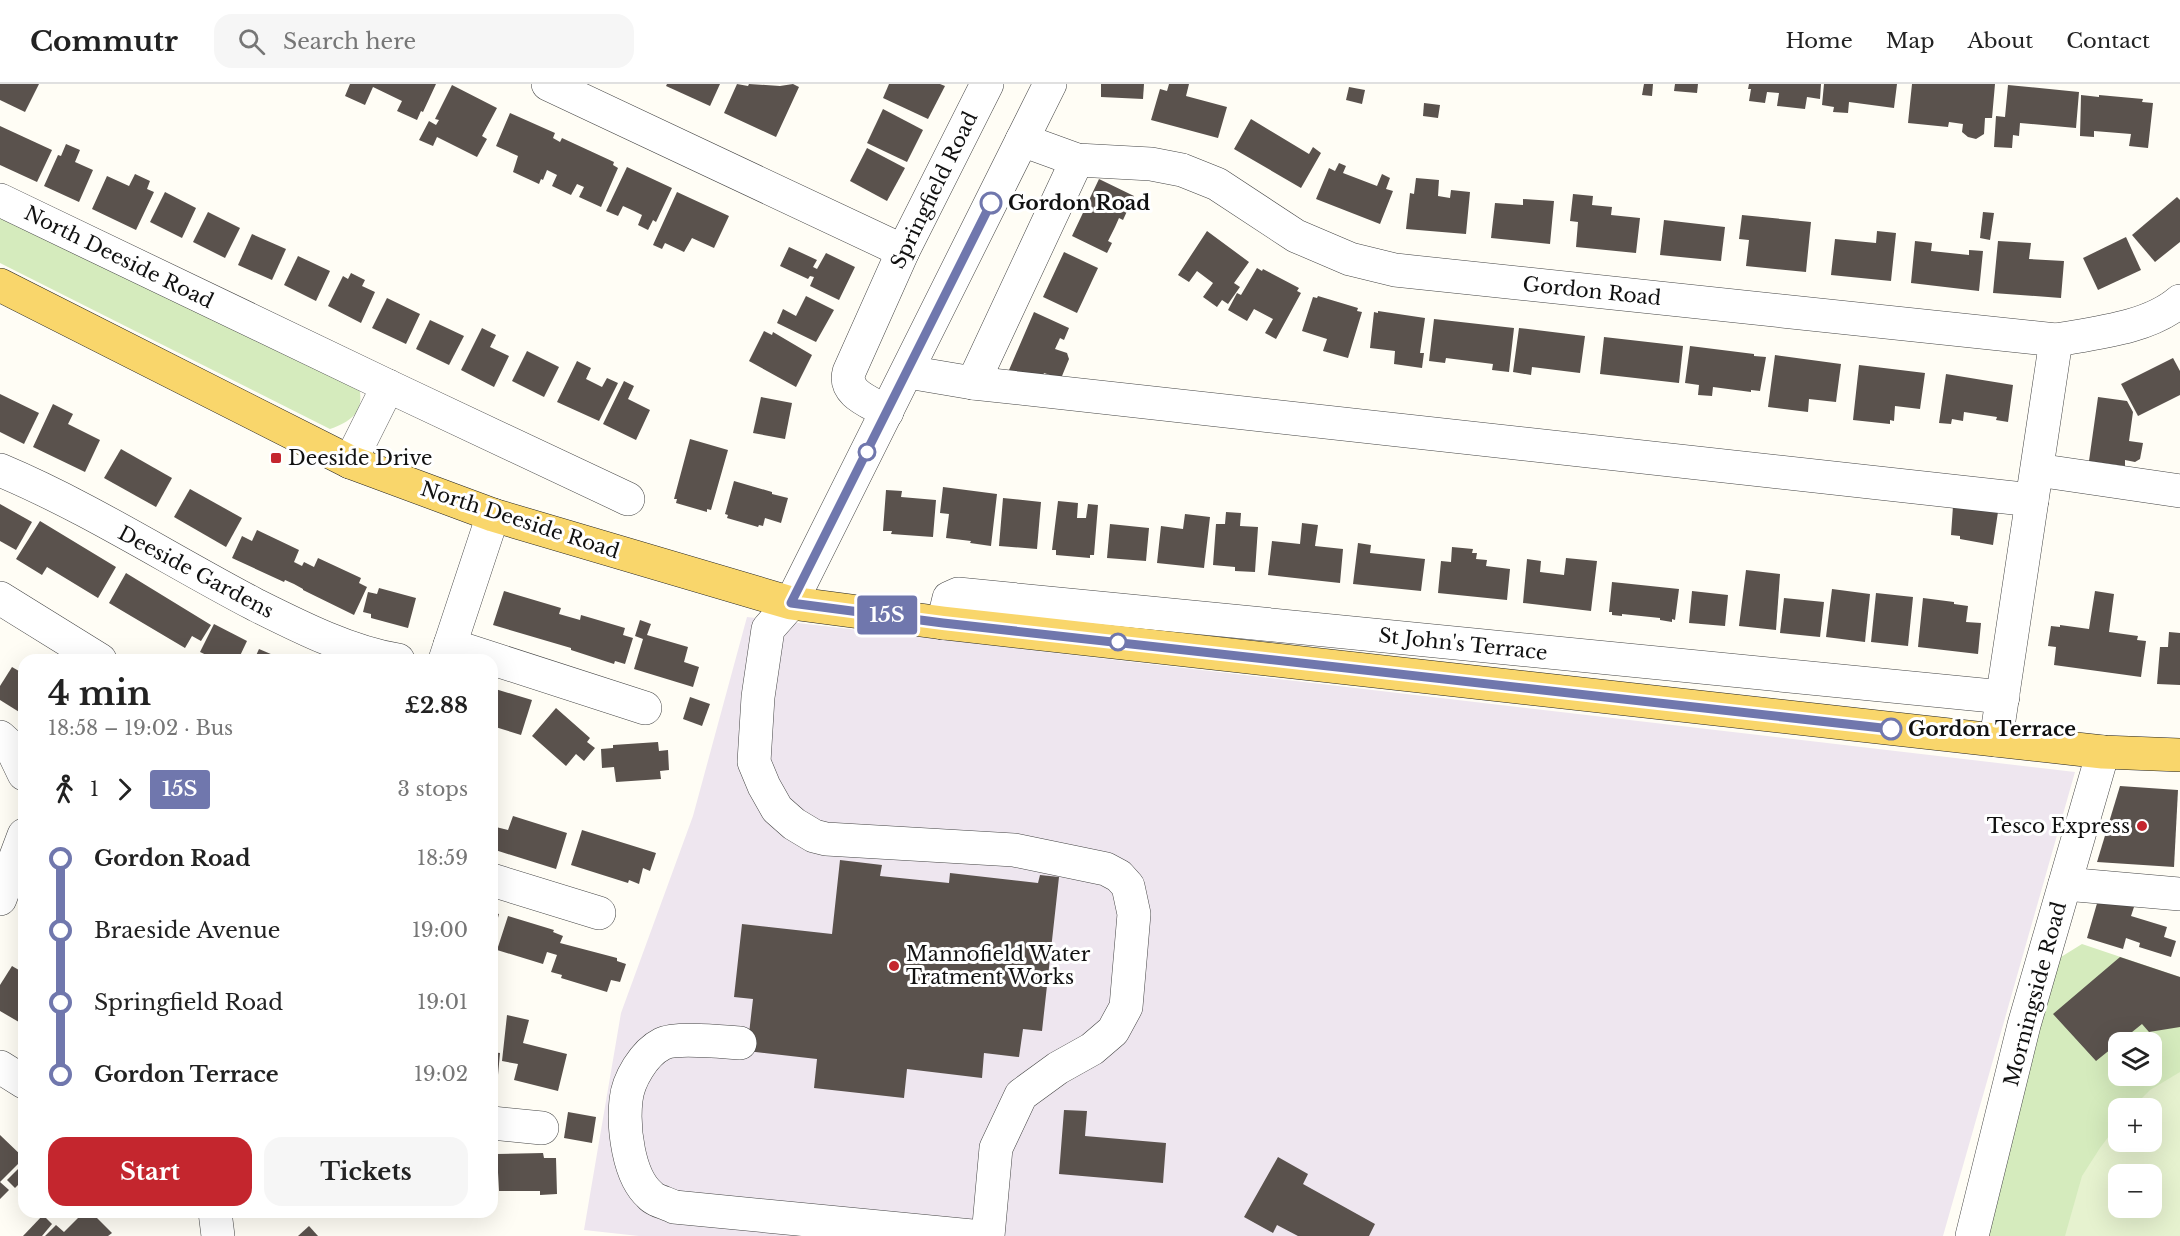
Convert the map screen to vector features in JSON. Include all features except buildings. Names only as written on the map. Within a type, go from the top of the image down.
[{"type":"main road","name":"North Deeside Road","points":[[0,285],[350,462],[493,515],[791,603]]},
{"type":"main road","name":"St John's Terrace","points":[[791,603],[943,623],[2103,752],[2180,755]]},
{"type":"street","points":[[548,84],[903,251]]},
{"type":"street","name":"Springfield Road","points":[[887,412],[850,390],[847,380],[903,251],[987,84]]},
{"type":"street","points":[[988,1236],[996,1148],[1021,1095],[1058,1068],[1092,1049],[1113,1032],[1126,1007],[1134,914],[1128,886],[1119,876],[1106,869],[1014,850],[826,839],[814,836],[794,824],[777,809],[754,762],[758,697],[768,629],[791,603],[1050,84]]},
{"type":"street","name":"Gordon Road","points":[[1022,140],[1077,160],[1150,164],[1182,170],[1217,184],[1296,236],[1350,260],[1395,270],[2056,340],[2118,329],[2169,310],[2180,301]]},
{"type":"street","points":[[973,383],[1077,160]]},
{"type":"street","name":"North Deeside Road","points":[[0,200],[628,499]]},
{"type":"street","points":[[1996,740],[2056,340]]},
{"type":"street","points":[[908,372],[973,383],[2034,485],[2180,491]]},
{"type":"street","points":[[350,462],[388,386]]},
{"type":"street","name":"Deeside Gardens","points":[[0,470],[38,486],[198,575],[296,625],[372,654]]},
{"type":"street","points":[[447,653],[493,515]]},
{"type":"street","name":"St John's Terrace","points":[[943,623],[949,598],[958,594],[2003,698]]},
{"type":"street","points":[[0,598],[90,654]]},
{"type":"street","points":[[498,671],[609,711],[645,708]]},
{"type":"street","points":[[0,737],[11,747],[18,762]]},
{"type":"street","name":"Morningside Road","points":[[1972,1236],[2024,1025],[2103,752]]},
{"type":"street","points":[[0,899],[18,851]]},
{"type":"street","points":[[498,882],[599,913]]},
{"type":"street","points":[[2065,884],[2180,894]]},
{"type":"street","points":[[740,1043],[702,1040],[664,1043],[650,1052],[638,1066],[626,1098],[626,1132],[633,1171],[650,1196],[674,1207],[972,1236]]},
{"type":"street","points":[[0,1067],[18,1078]]},
{"type":"street","points":[[498,1124],[542,1128]]},
{"type":"street","points":[[216,1218],[218,1236]]},
{"type":"shaded area","points":[[747,617],[2075,772],[1943,1236],[639,1236],[584,1230],[621,1013],[693,816]]},
{"type":"green space","points":[[0,209],[357,379],[360,389],[360,405],[357,411],[347,421],[330,429],[0,263]]},
{"type":"green space","points":[[2082,944],[2180,977],[2180,1236],[1972,1236],[2040,970]]},
{"type":"green space","points":[[2180,1072],[2180,1236],[2065,1236],[2082,1176],[2108,1137],[2108,1152],[2162,1152],[2162,1098],[2142,1098],[2150,1090],[2162,1086],[2162,1083]]},
{"type":"bus line","name":"15S","points":[[991,203],[791,603],[943,623],[1891,729]]},
{"type":"place","name":"Gordon Road","points":[[991,203]]},
{"type":"place","name":"Deeside Drive","points":[[276,458]]},
{"type":"place","name":"Gordon Terrace","points":[[1891,729]]},
{"type":"place","name":"Tesco Express","points":[[2142,826]]},
{"type":"place","name":"Mannofield Water Tratment Works","points":[[894,966]]}]
